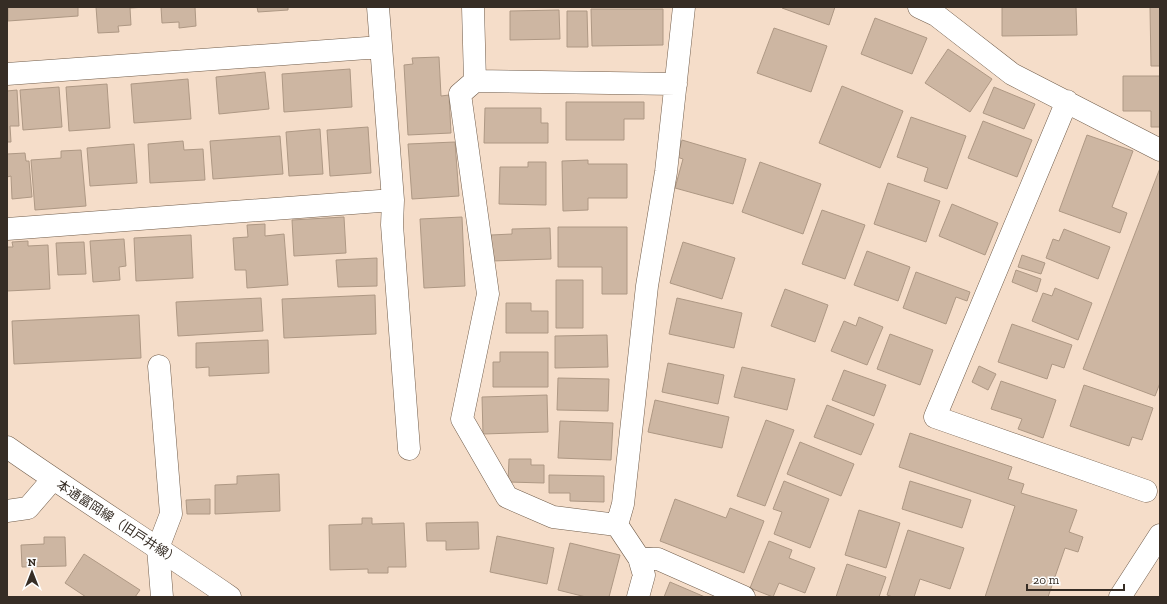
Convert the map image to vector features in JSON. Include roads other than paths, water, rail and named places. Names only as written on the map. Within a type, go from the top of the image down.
[{"type":"street","points":[[378,7],[393,200],[392,225],[409,450]]},
{"type":"street","points":[[473,7],[475,81]]},
{"type":"street","points":[[616,525],[623,504],[647,286],[666,172],[684,7]]},
{"type":"street","points":[[931,10],[1012,74],[1160,150]]},
{"type":"street","points":[[7,74],[381,47]]},
{"type":"street","points":[[638,597],[644,574],[639,558],[616,525],[553,517],[507,497],[462,419],[488,294],[460,94],[475,81],[676,84]]},
{"type":"street","points":[[1067,101],[935,417],[1146,491]]},
{"type":"street","points":[[7,229],[393,200]]},
{"type":"street","points":[[159,366],[171,514],[158,548],[162,597]]},
{"type":"street","name":"本通富岡線（旧戸井線）","points":[[7,447],[230,597]]},
{"type":"street","points":[[7,511],[28,508],[53,479]]},
{"type":"street","points":[[1120,597],[1160,535]]},
{"type":"street","points":[[639,558],[658,559],[744,597]]}]
